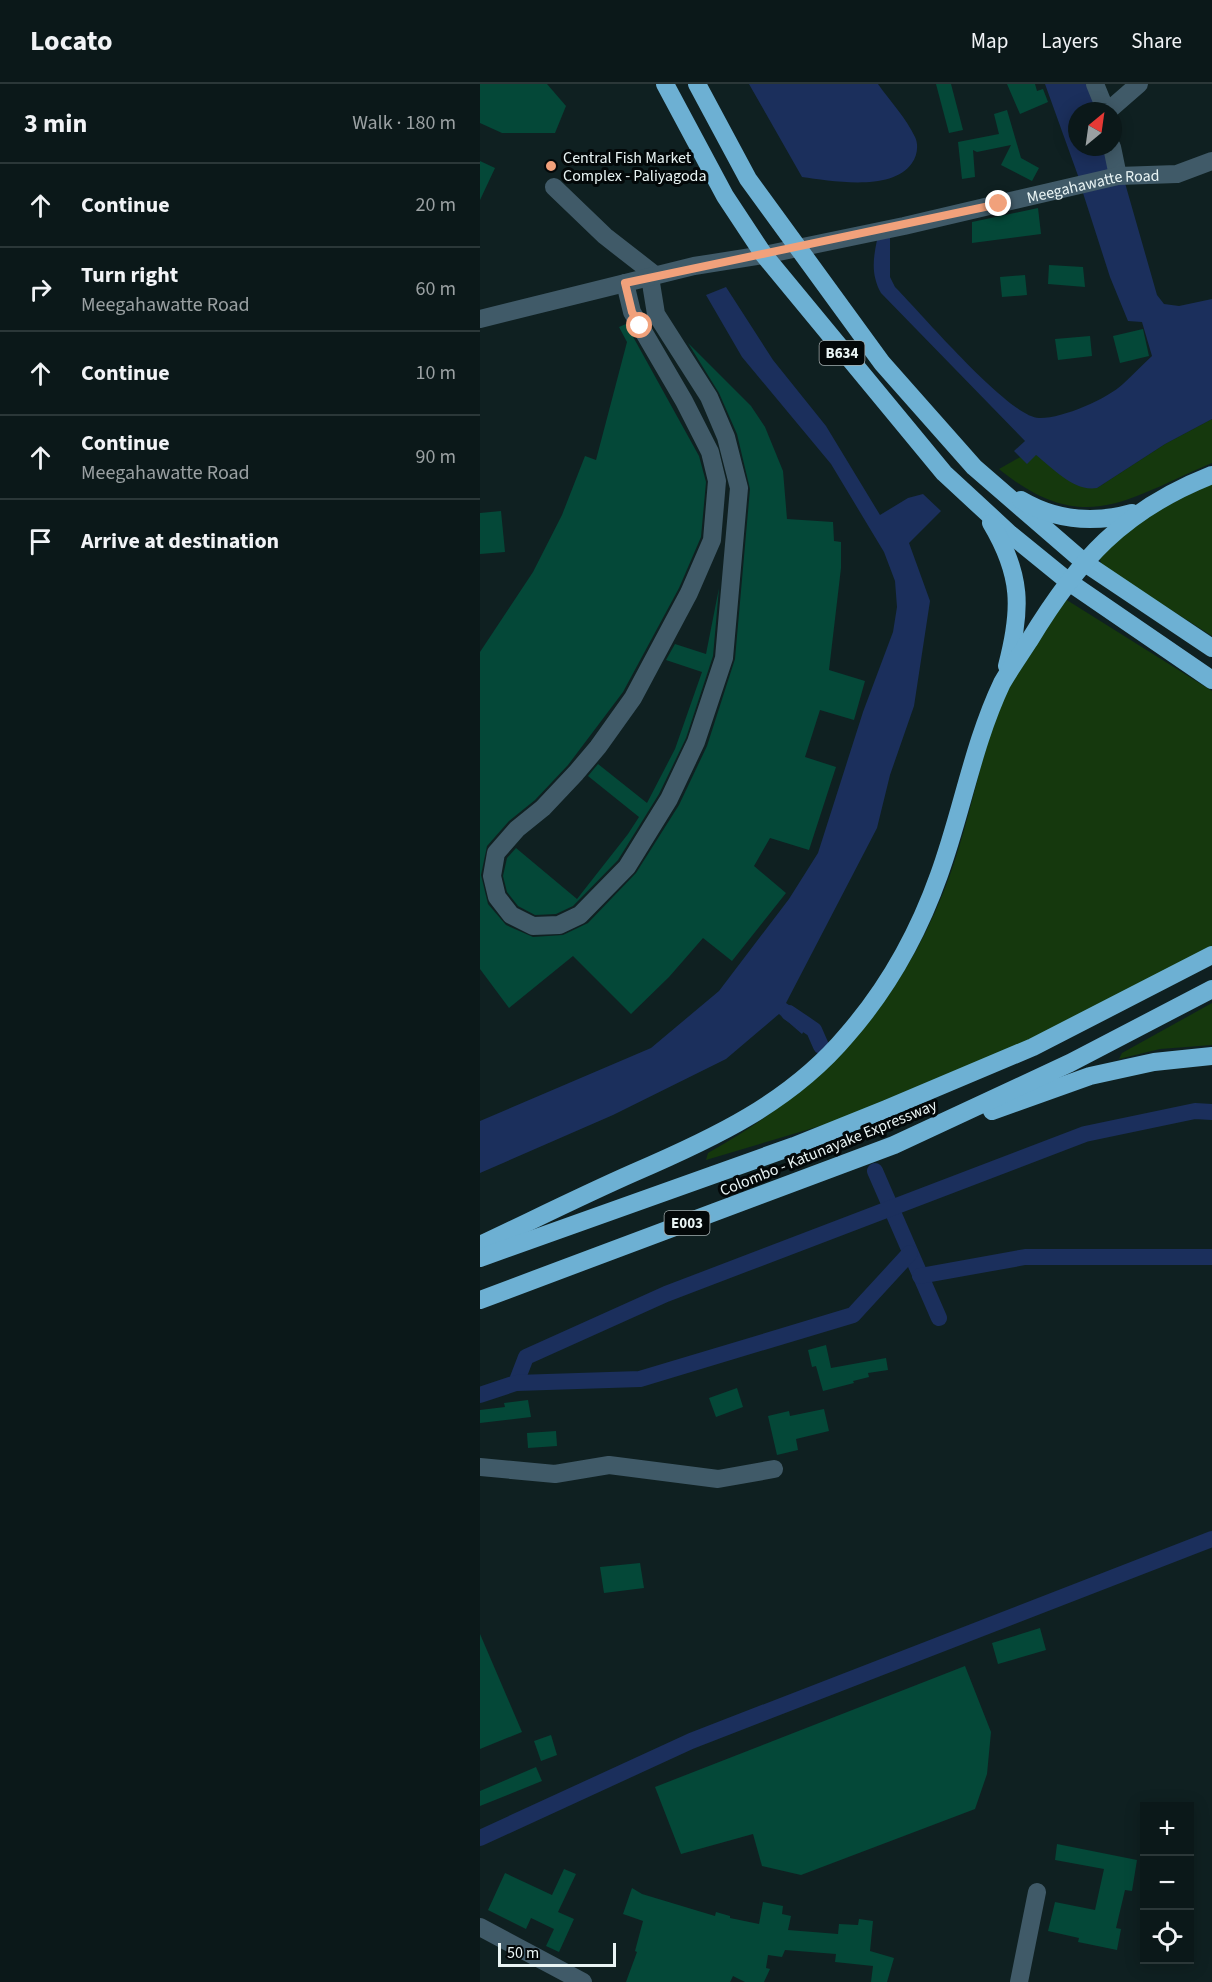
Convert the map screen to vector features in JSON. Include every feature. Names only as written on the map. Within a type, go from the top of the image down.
[{"type":"highway","name":"B634","points":[[665,84],[725,196],[764,255],[944,473],[983,510],[1069,582],[1209,678]]},
{"type":"highway","name":"B634","points":[[697,84],[748,179],[882,363],[988,481],[1084,563],[1212,648]]},
{"type":"highway","points":[[1003,682],[1058,592],[1114,532],[1150,504],[1176,489],[1212,476]]},
{"type":"highway","points":[[988,481],[1033,507],[1057,517],[1110,519],[1150,504]]},
{"type":"highway","points":[[480,1245],[728,1130],[792,1088],[845,1038],[882,991],[921,920],[940,875],[987,722],[1003,682],[1016,630],[1018,600],[1009,557],[983,510]]},
{"type":"highway","name":"Colombo - Katunayake Expressway","points":[[480,1258],[794,1146],[894,1106],[1033,1047],[1212,955]]},
{"type":"highway","name":"Colombo - Katunayake Expressway","points":[[480,1300],[894,1145],[1070,1063],[1212,989]]},
{"type":"highway","points":[[894,1145],[1090,1076],[1154,1062],[1212,1056]]},
{"type":"street","points":[[1095,84],[1103,102]]},
{"type":"street","points":[[1118,102],[1139,84]]},
{"type":"street","points":[[1114,156],[1118,176]]},
{"type":"street","name":"Meegahawatte Road","points":[[764,255],[1118,176],[1177,174],[1212,161]]},
{"type":"street","points":[[554,188],[652,276],[656,315],[709,398],[726,437],[739,488],[724,658],[696,742],[669,798],[627,867],[580,915],[559,926],[533,926],[511,915],[497,897],[492,876],[496,853],[517,829],[543,808],[576,773],[633,698],[689,593],[712,540],[717,481],[710,452],[684,401],[632,312],[625,283]]},
{"type":"street","points":[[480,320],[652,276],[764,255]]},
{"type":"street","points":[[480,1467],[555,1474],[609,1465],[718,1479],[774,1469]]},
{"type":"street","points":[[1019,1982],[1037,1892]]},
{"type":"street","points":[[480,1927],[583,1982]]},
{"type":"green space","points":[[1212,419],[1212,463],[1129,499],[1105,505],[1081,507],[1056,502],[1029,490],[999,469],[1022,456],[1036,455],[1097,488],[1165,444]]},
{"type":"green space","points":[[1212,484],[1212,636],[1102,566],[1099,556],[1152,515]]},
{"type":"green space","points":[[1062,597],[1212,691],[1212,948],[1053,1030],[830,1123],[706,1160],[708,1153],[789,1100],[824,1069],[856,1036],[885,1000],[932,918],[951,872],[1003,694]]},
{"type":"green space","points":[[1212,1003],[1212,1045],[1160,1049],[1119,1059],[1122,1053]]},
{"type":"water","points":[[749,84],[878,84],[903,116],[915,137],[917,147],[915,157],[903,172],[891,178],[876,181],[845,182],[802,177]]},
{"type":"water","points":[[1045,84],[1087,84],[1094,102],[1068,102],[1068,148]]},
{"type":"water","points":[[1071,156],[1112,156],[1118,176],[1081,184]]},
{"type":"water","points":[[1125,183],[1157,295],[1164,304],[1179,306],[1212,299],[1212,419],[1165,444],[1097,488],[1089,488],[1072,483],[1036,455],[1027,464],[1014,451],[1025,441],[881,293],[874,273],[875,254],[877,240],[890,237],[890,277],[895,287],[987,383],[1025,413],[1039,418],[1059,415],[1083,407],[1116,390],[1152,356],[1142,322],[1128,321],[1110,277],[1083,193]]},
{"type":"water","points":[[726,287],[773,360],[826,426],[880,515],[908,498],[923,494],[941,511],[909,543],[930,601],[914,706],[890,775],[877,828],[786,1003],[811,1020],[802,1034],[779,1014],[726,1059],[613,1115],[480,1173],[480,1121],[651,1048],[719,991],[789,899],[818,853],[863,712],[893,632],[897,607],[895,581],[884,552],[831,464],[742,357],[706,295]]},
{"type":"building","points":[[480,84],[547,84],[566,106],[555,133],[502,133],[480,123]]},
{"type":"building","points":[[936,84],[951,84],[963,130],[949,133]]},
{"type":"building","points":[[1007,84],[1035,84],[1037,91],[1043,89],[1048,102],[1020,114]]},
{"type":"building","points":[[1007,110],[1021,158],[1039,168],[1032,181],[1001,165],[1011,145],[977,152],[973,150],[975,177],[962,179],[958,142],[999,134],[994,114]]},
{"type":"building","points":[[480,161],[495,168],[480,200]]},
{"type":"building","points":[[1038,208],[1041,234],[972,243],[972,222]]},
{"type":"building","points":[[1049,265],[1083,267],[1085,287],[1048,284]]},
{"type":"building","points":[[1025,275],[1027,295],[1002,297],[1000,277]]},
{"type":"building","points":[[626,324],[699,456],[706,482],[701,537],[679,588],[623,692],[568,765],[535,800],[509,821],[487,846],[481,875],[488,904],[506,925],[533,937],[563,935],[588,923],[636,873],[679,805],[707,746],[735,659],[750,489],[737,434],[719,393],[688,343],[751,406],[765,427],[783,471],[787,519],[833,522],[834,541],[841,542],[841,568],[829,670],[865,681],[854,720],[820,710],[805,757],[836,767],[809,850],[770,838],[754,866],[786,893],[732,961],[703,938],[669,977],[631,1014],[573,956],[509,1008],[480,969],[480,652],[533,572],[562,515],[585,456],[596,460],[627,342],[619,327]]},
{"type":"building","points":[[1143,329],[1149,356],[1120,363],[1113,336]]},
{"type":"building","points":[[1090,336],[1092,356],[1058,360],[1055,339]]},
{"type":"building","points":[[501,511],[505,552],[480,554],[480,513]]},
{"type":"building","points":[[719,588],[713,656],[686,738],[659,794],[618,860],[573,906],[556,914],[535,915],[518,906],[507,892],[503,876],[507,858],[516,848],[577,899],[639,817],[588,776],[598,764],[647,803],[675,749],[702,672],[666,660],[675,644],[706,654]]},
{"type":"building","points":[[826,1345],[831,1368],[886,1358],[888,1370],[868,1373],[869,1377],[853,1381],[854,1383],[823,1391],[816,1366],[812,1367],[808,1350]]},
{"type":"building","points":[[737,1388],[743,1407],[716,1417],[709,1398]]},
{"type":"building","points":[[528,1400],[531,1417],[480,1423],[480,1410],[505,1407],[504,1403]]},
{"type":"building","points":[[824,1409],[829,1431],[796,1439],[798,1450],[777,1455],[768,1416],[789,1411],[790,1416]]},
{"type":"building","points":[[556,1431],[557,1446],[528,1448],[527,1433]]},
{"type":"building","points":[[640,1563],[644,1588],[604,1593],[600,1567]]},
{"type":"building","points":[[1040,1628],[1046,1650],[998,1664],[992,1643]]},
{"type":"building","points":[[480,1634],[522,1732],[480,1749]]},
{"type":"building","points":[[965,1666],[991,1732],[987,1774],[975,1809],[801,1875],[762,1866],[753,1834],[681,1854],[655,1787]]},
{"type":"building","points":[[551,1735],[557,1755],[541,1761],[534,1741]]},
{"type":"building","points":[[536,1767],[542,1781],[480,1806],[480,1791]]},
{"type":"building","points":[[1057,1844],[1137,1860],[1132,1891],[1125,1890],[1116,1928],[1121,1929],[1117,1950],[1078,1942],[1079,1938],[1048,1931],[1055,1902],[1095,1910],[1104,1869],[1055,1860]]},
{"type":"building","points":[[564,1869],[576,1874],[558,1912],[574,1919],[559,1952],[546,1946],[554,1929],[531,1918],[526,1929],[488,1910],[505,1873],[552,1895]]},
{"type":"building","points":[[632,1888],[642,1894],[715,1916],[716,1912],[730,1916],[730,1918],[759,1924],[763,1902],[783,1906],[782,1914],[791,1916],[788,1930],[838,1934],[839,1924],[858,1925],[859,1919],[873,1921],[870,1951],[894,1958],[887,1982],[871,1982],[873,1966],[835,1962],[836,1954],[785,1950],[782,1957],[768,1955],[766,1968],[770,1969],[764,1982],[745,1982],[733,1976],[730,1982],[626,1982],[637,1952],[635,1951],[643,1921],[623,1914]]},
{"type":"waterway","points":[[789,1013],[814,1030],[821,1046]]},
{"type":"waterway","points":[[516,1383],[526,1357],[666,1294],[1085,1134],[1195,1111],[1212,1112]]},
{"type":"waterway","points":[[875,1171],[939,1318]]},
{"type":"waterway","points":[[480,1395],[516,1383],[640,1379],[853,1315],[910,1253]]},
{"type":"waterway","points":[[920,1276],[1025,1257],[1212,1257]]},
{"type":"waterway","points":[[480,1838],[691,1741],[1212,1539]]},
{"type":"place","name":"Central Fish Market Complex - Paliyagoda","points":[[551,166]]},
{"type":"route","points":[[640,326],[632,312],[625,283],[694,266],[764,255],[999,204]]}]
